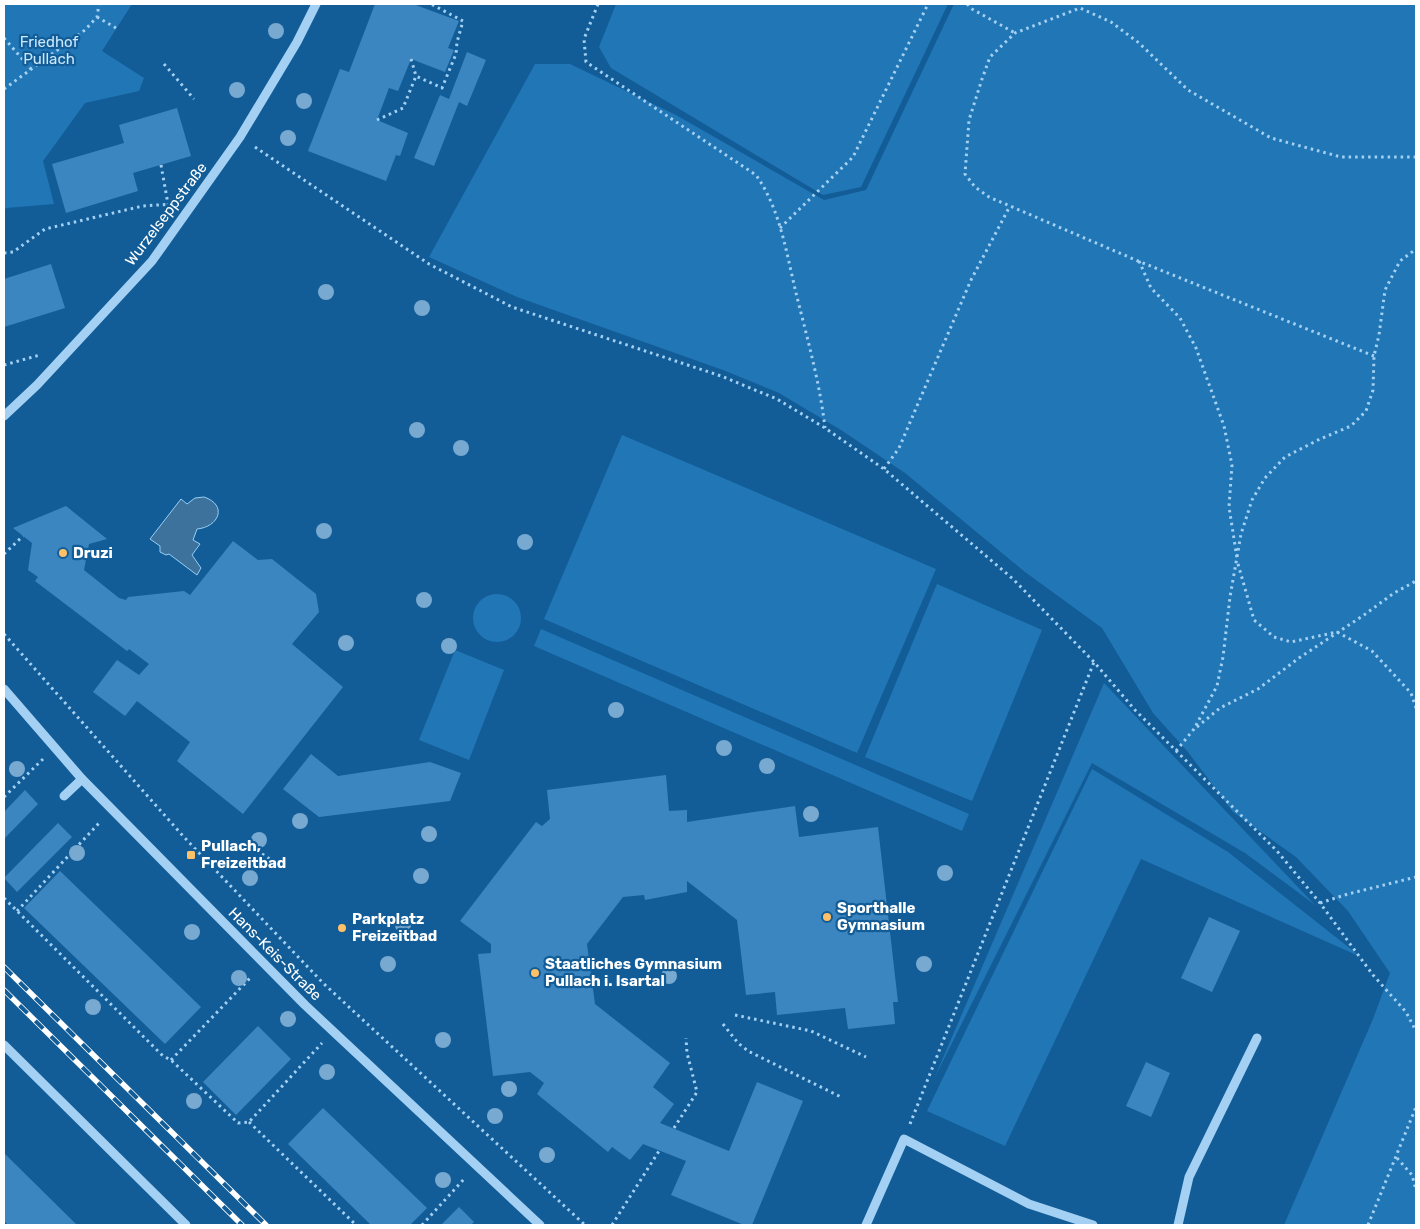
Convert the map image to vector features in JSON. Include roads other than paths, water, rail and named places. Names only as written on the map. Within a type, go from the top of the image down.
[{"type":"street","name":"Wurzelseppstraße","points":[[4,416],[37,385],[152,261],[240,137],[297,42],[316,4]]},
{"type":"street","name":"Hans-Keis-Straße","points":[[4,689],[82,779],[264,963],[333,1031],[540,1225]]},
{"type":"street","points":[[64,796],[82,779]]},
{"type":"street","points":[[1178,1225],[1189,1177],[1257,1038]]},
{"type":"street","points":[[4,1045],[186,1225]]},
{"type":"street","points":[[866,1225],[904,1139],[1029,1204],[1093,1225]]},
{"type":"railway","points":[[4,967],[266,1225]]},
{"type":"railway","points":[[4,990],[242,1225]]},
{"type":"place","name":"Druzi","points":[[63,553]]},
{"type":"place","name":"Pullach, Freizeitbad","points":[[191,855]]},
{"type":"place","name":"Sporthalle Gymnasium","points":[[827,917]]},
{"type":"place","name":"Parkplatz Freizeitbad","points":[[342,928]]},
{"type":"place","name":"Staatliches Gymnasium Pullach i. Isartal","points":[[535,973]]},
{"type":"park label","name":"Friedhof Pullach","points":[[49,50]]}]
